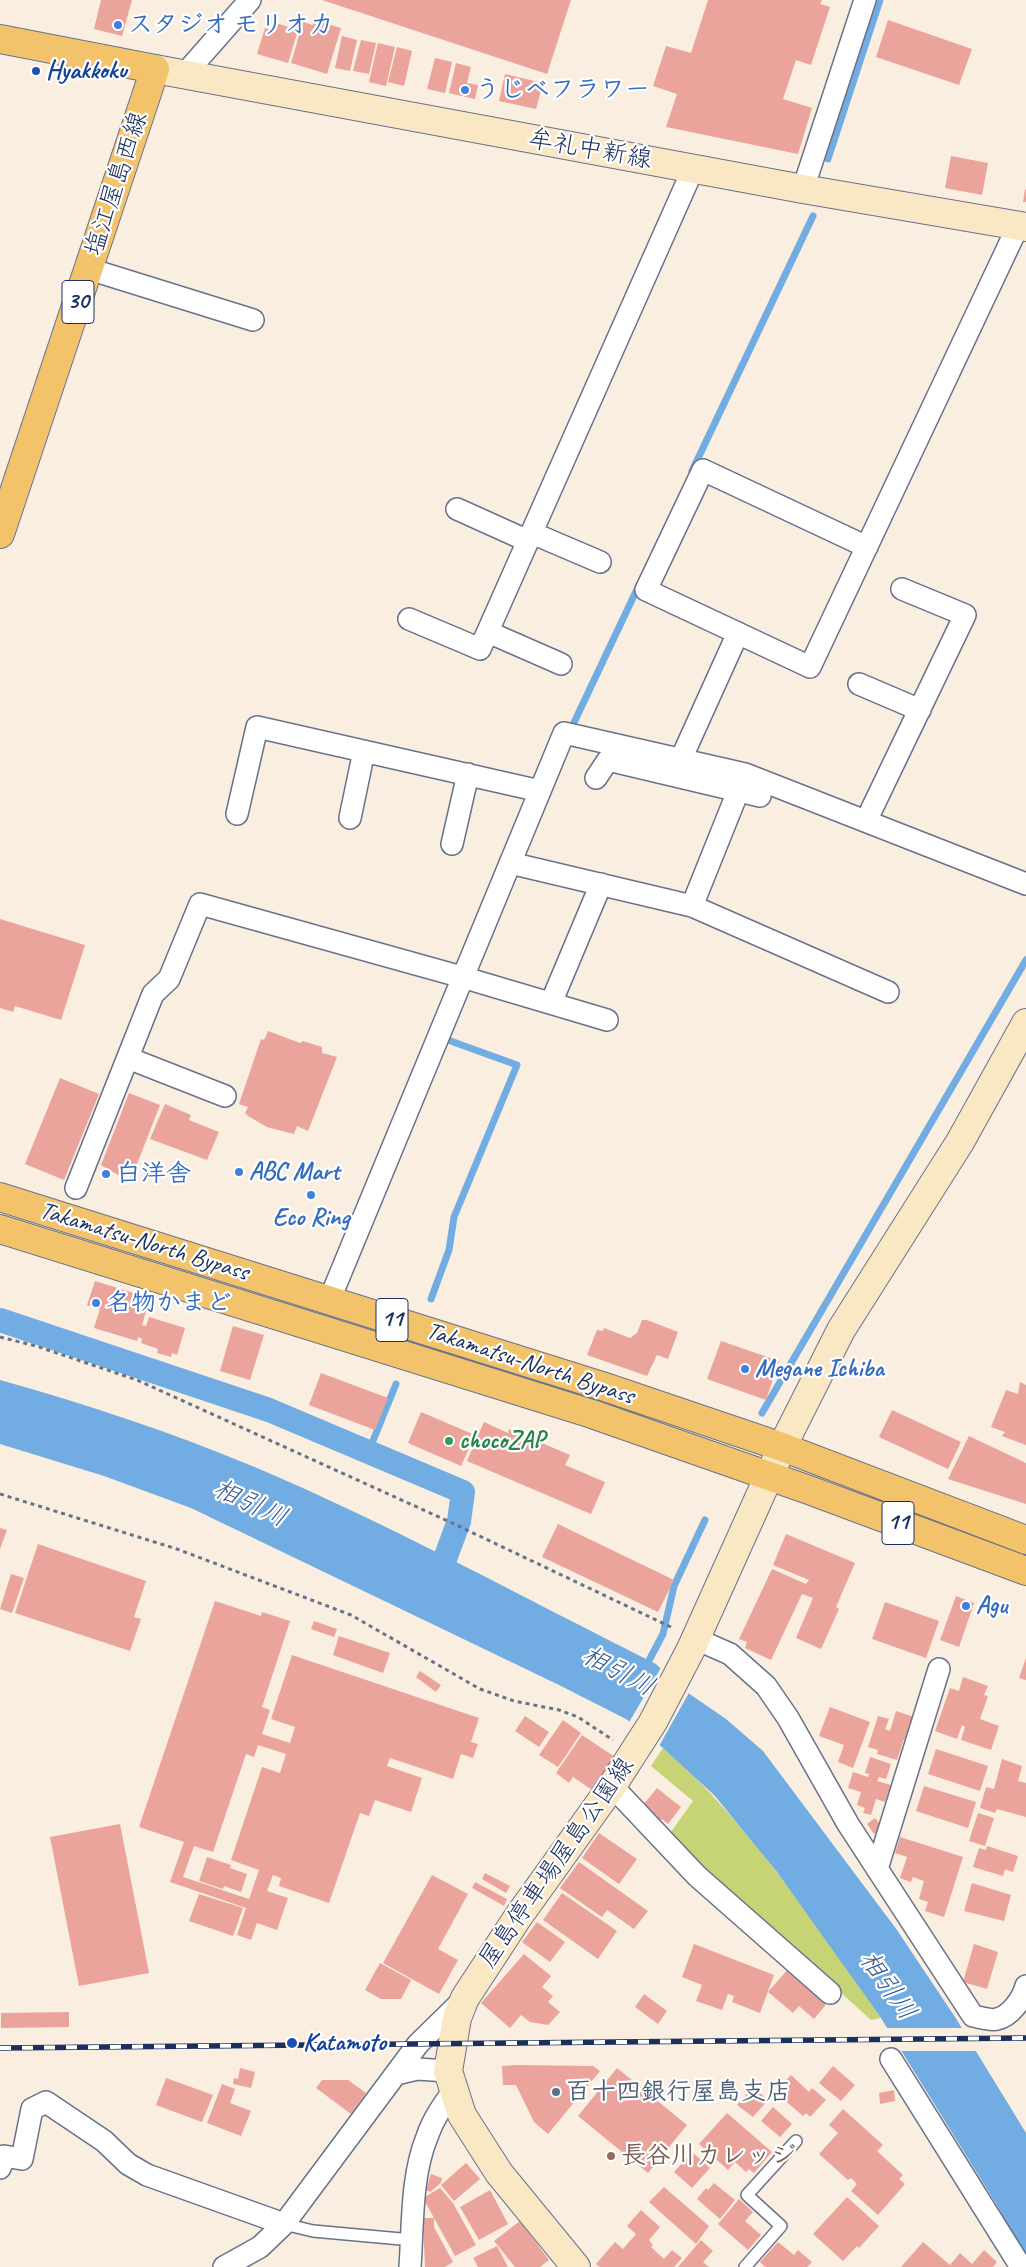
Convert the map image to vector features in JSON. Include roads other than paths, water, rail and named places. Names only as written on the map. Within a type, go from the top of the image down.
[{"type":"main road","points":[[0,39],[156,69]]},
{"type":"main road","name":"牟礼中新線","points":[[156,69],[803,189],[1022,227]]},
{"type":"main road","name":"塩江屋島西線","points":[[0,534],[156,69]]},
{"type":"main road","name":"屋島停車場屋島公園線","points":[[451,2080],[457,2018],[465,1998],[518,1917],[636,1751],[693,1644],[782,1447],[841,1330],[960,1142],[1026,1023]]},
{"type":"main road","name":"Takamatsu-North Bypass","points":[[0,1197],[602,1386],[782,1447],[1026,1540]]},
{"type":"main road","name":"Takamatsu-North Bypass","points":[[0,1229],[592,1414],[769,1476],[1026,1571]]},
{"type":"main road","points":[[451,2080],[466,2122],[498,2173],[576,2267]]},
{"type":"street","points":[[184,75],[250,0]]},
{"type":"street","points":[[803,189],[865,0]]},
{"type":"street","points":[[409,620],[480,649],[693,168]]},
{"type":"street","points":[[867,547],[703,470],[646,590],[810,667],[1022,227]]},
{"type":"street","points":[[89,269],[253,320]]},
{"type":"street","points":[[457,510],[600,562]]},
{"type":"street","points":[[866,822],[965,615],[902,590]]},
{"type":"street","points":[[488,632],[560,664]]},
{"type":"street","points":[[681,759],[738,633]]},
{"type":"street","points":[[859,684],[920,710]]},
{"type":"street","points":[[237,814],[257,727],[540,791]]},
{"type":"street","points":[[329,1301],[564,732],[681,759],[742,782],[866,822],[1026,884]]},
{"type":"street","points":[[350,818],[364,751]]},
{"type":"street","points":[[596,778],[608,760],[742,782],[760,796]]},
{"type":"street","points":[[452,844],[468,774]]},
{"type":"street","points":[[692,906],[742,782]]},
{"type":"street","points":[[510,862],[692,906],[888,992]]},
{"type":"street","points":[[552,1003],[601,884]]},
{"type":"street","points":[[76,1188],[153,994],[169,979],[200,904],[462,977],[607,1020]]},
{"type":"street","points":[[128,1058],[225,1096]]},
{"type":"street","points":[[693,1644],[730,1654],[766,1686],[788,1718],[848,1824],[972,2016],[997,2019],[1010,2011],[1023,1996],[1026,1986]]},
{"type":"street","points":[[877,1869],[939,1669]]},
{"type":"street","points":[[612,1786],[697,1876],[830,1993]]},
{"type":"street","points":[[224,2267],[260,2247],[284,2224],[418,2044],[465,1998]]},
{"type":"street","points":[[891,2059],[1021,2267]]},
{"type":"street","points":[[396,2074],[417,2069],[451,2080],[426,2138],[416,2192],[410,2267]]},
{"type":"street","points":[[0,2168],[4,2156],[22,2159],[32,2109],[46,2102],[104,2141],[128,2164],[147,2175],[284,2224]]},
{"type":"lane","points":[[745,2267],[781,2226],[747,2195],[796,2141]]},
{"type":"lane","points":[[284,2224],[313,2230],[412,2240]]},
{"type":"water","name":"相引川","points":[[0,1380],[162,1431],[308,1490],[458,1563],[656,1664],[678,1686],[726,1719],[763,1751],[897,1930],[955,2017],[1026,2133],[1026,2256],[995,2202],[881,2018],[777,1872],[715,1796],[663,1748],[626,1719],[191,1508],[104,1476],[0,1444]]},
{"type":"waterway","points":[[828,159],[880,0]]},
{"type":"waterway","points":[[692,471],[813,216]]},
{"type":"waterway","points":[[570,731],[639,585]]},
{"type":"waterway","points":[[762,1413],[1026,960]]},
{"type":"waterway","points":[[431,1299],[449,1250],[454,1217],[517,1065],[445,1039],[446,1035]]},
{"type":"waterway","points":[[0,1320],[269,1410],[463,1492],[459,1521],[435,1586]]},
{"type":"waterway","points":[[368,1453],[396,1384]]},
{"type":"waterway","name":"相引川","points":[[645,1668],[663,1634],[674,1586],[705,1520]]},
{"type":"railway","points":[[0,2048],[1026,2038]]},
{"type":"place","name":"スタジオ モリオカ","points":[[118,25]]},
{"type":"place","name":"Hyakkoku","points":[[36,71]]},
{"type":"place","name":"うじべフラワー","points":[[465,90]]},
{"type":"place","name":"ABC Mart","points":[[239,1172]]},
{"type":"place","name":"白洋舎","points":[[106,1174]]},
{"type":"place","name":"Eco Ring","points":[[311,1195]]},
{"type":"place","name":"名物かまど","points":[[96,1303]]},
{"type":"place","name":"Megane Ichiba","points":[[745,1369]]},
{"type":"place","name":"chocoZAP","points":[[449,1441]]},
{"type":"place","name":"Agu","points":[[966,1606]]},
{"type":"place","name":"Katamoto","points":[[292,2043]]},
{"type":"place","name":"百十四銀行屋島支店","points":[[556,2092]]},
{"type":"place","name":"長谷川カレッジ","points":[[611,2156]]}]
